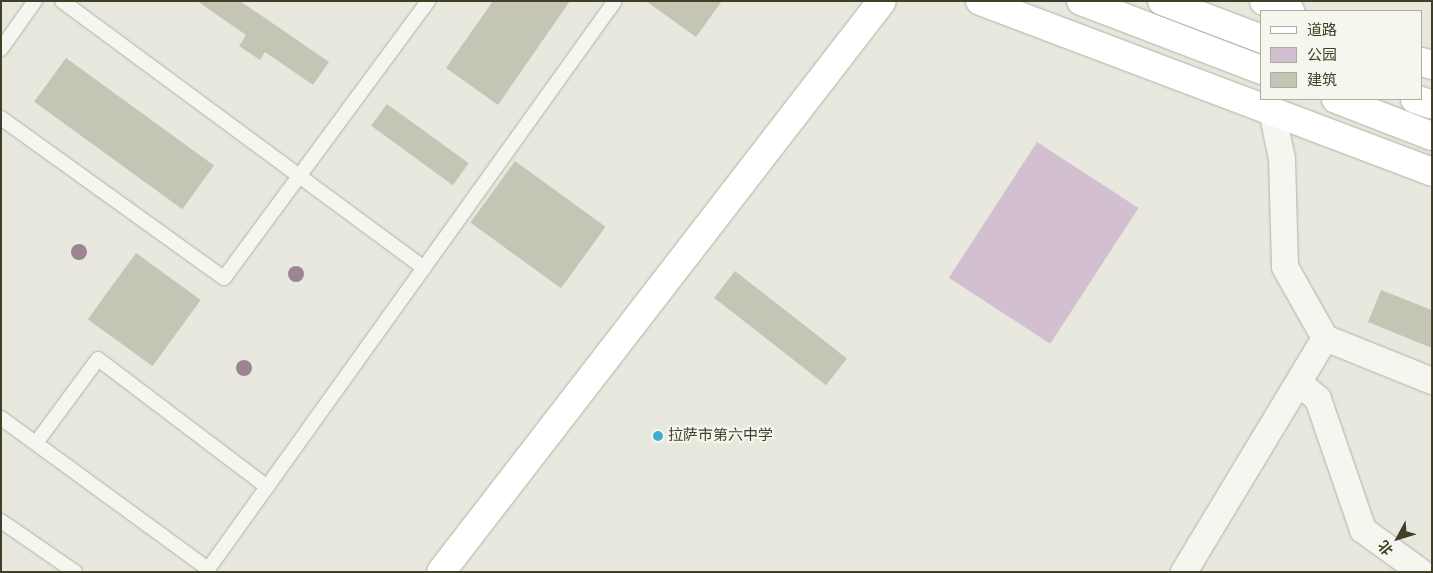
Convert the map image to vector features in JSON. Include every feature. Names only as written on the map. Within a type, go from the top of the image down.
[{"type":"main road","points":[[441,572],[882,1]]},
{"type":"main road","points":[[980,1],[1432,172]]},
{"type":"main road","points":[[1081,1],[1260,69]]},
{"type":"main road","points":[[1162,1],[1260,38]]},
{"type":"main road","points":[[1264,1],[1287,10]]},
{"type":"main road","points":[[1339,100],[1432,136]]},
{"type":"main road","points":[[1418,100],[1432,105]]},
{"type":"street","points":[[1272,111],[1282,159],[1285,267],[1326,338],[1432,381]]},
{"type":"street","points":[[1184,572],[1326,338]]},
{"type":"street","points":[[1299,383],[1318,399],[1363,530],[1421,572]]},
{"type":"lane","points":[[1,50],[35,1]]},
{"type":"lane","points":[[62,1],[424,268]]},
{"type":"lane","points":[[1,118],[224,278],[428,1]]},
{"type":"lane","points":[[1,418],[207,570],[614,1]]},
{"type":"lane","points":[[36,443],[98,359],[267,487]]},
{"type":"lane","points":[[1,521],[75,572]]},
{"type":"green space","points":[[1037,142],[1138,208],[1050,344],[949,278]]},
{"type":"building","points":[[197,1],[240,1],[329,62],[313,85],[265,52],[260,60],[239,46],[246,35]]},
{"type":"building","points":[[493,1],[570,1],[498,105],[446,68]]},
{"type":"building","points":[[646,1],[722,1],[696,37]]},
{"type":"building","points":[[66,58],[214,166],[182,209],[34,102]]},
{"type":"building","points":[[387,104],[469,163],[453,185],[371,126]]},
{"type":"building","points":[[515,161],[606,227],[561,288],[470,222]]},
{"type":"building","points":[[136,253],[201,300],[153,366],[88,319]]},
{"type":"building","points":[[735,271],[847,358],[826,385],[714,298]]},
{"type":"building","points":[[1381,290],[1432,310],[1432,348],[1368,322]]},
{"type":"place","name":"拉萨市第六中学","points":[[658,436]]}]
